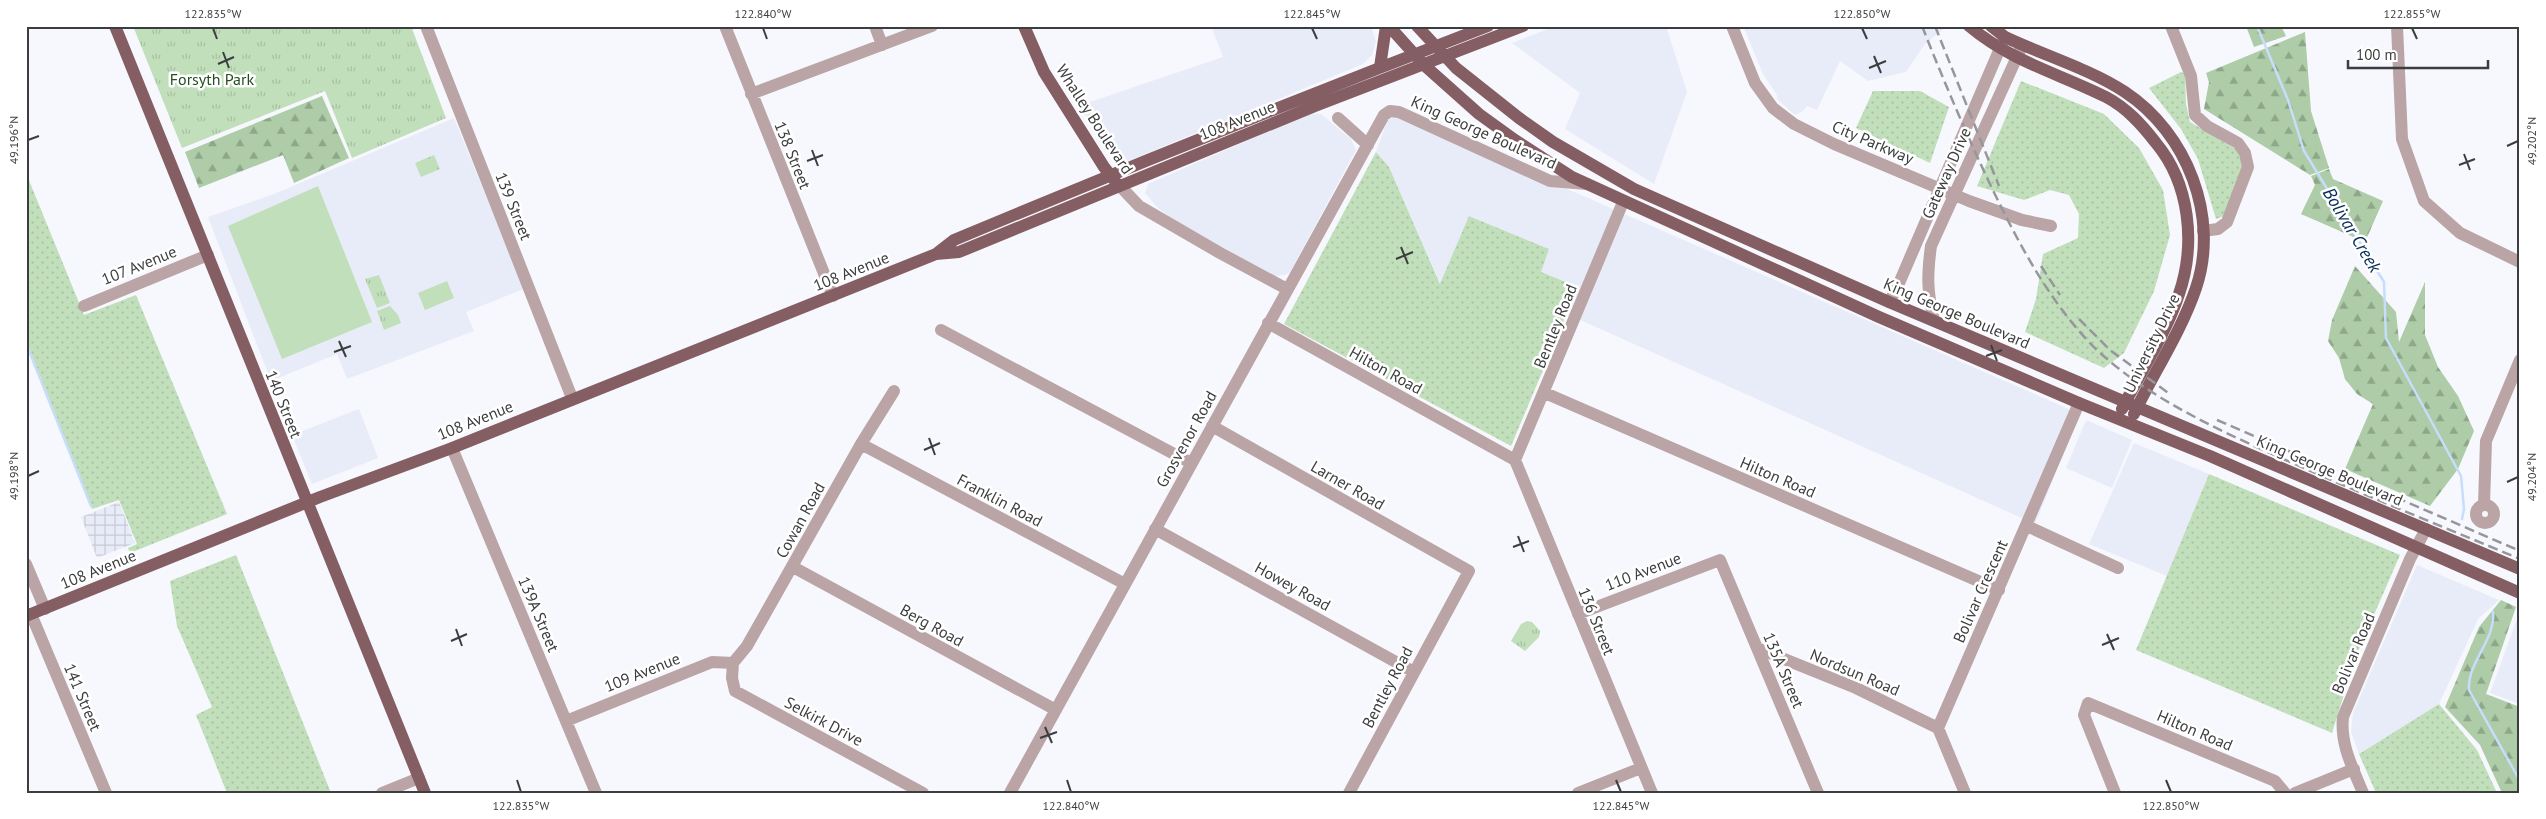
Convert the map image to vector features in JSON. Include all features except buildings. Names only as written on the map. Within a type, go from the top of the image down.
[{"type":"main road","name":"140 Street","points":[[115,26],[425,793]]},
{"type":"main road","name":"Whalley Boulevard","points":[[1024,26],[1044,72],[1110,174],[1120,186]]},
{"type":"main road","name":"King George Boulevard","points":[[1388,26],[1424,65],[1479,114],[1515,140],[1587,184],[1875,316],[2130,423],[2520,593]]},
{"type":"main road","points":[[1380,67],[1388,26]]},
{"type":"main road","name":"King George Boulevard","points":[[1417,26],[1445,57],[1491,96],[1553,142],[1634,189],[1889,302],[2520,568]]},
{"type":"main road","name":"108 Avenue","points":[[29,615],[307,502],[452,448],[572,398],[832,296],[936,254],[954,240],[1110,174],[1488,26]]},
{"type":"main road","name":"108 Avenue","points":[[936,254],[959,252],[1315,106],[1524,26]]},
{"type":"main road","name":"University Drive","points":[[1969,26],[2000,50],[2107,98],[2125,110],[2160,147],[2180,184],[2188,225],[2184,278],[2173,310],[2117,418]]},
{"type":"main road","name":"University Drive","points":[[1991,26],[2005,37],[2106,82],[2131,96],[2152,114],[2172,138],[2187,166],[2199,203],[2203,230],[2200,272],[2191,301],[2130,423]]},
{"type":"street","name":"139 Street","points":[[426,26],[572,398]]},
{"type":"street","name":"138 Street","points":[[725,26],[832,296]]},
{"type":"street","points":[[874,26],[882,45]]},
{"type":"street","points":[[752,94],[932,26]]},
{"type":"street","name":"City Parkway","points":[[1732,26],[1755,83],[1773,108],[1794,124],[1834,144],[1955,194],[2022,220],[2052,226]]},
{"type":"street","points":[[2171,26],[2191,76],[2195,114],[2207,126],[2238,143],[2245,153],[2248,167],[2227,222],[2218,230],[2203,230]]},
{"type":"street","points":[[2397,26],[2402,139],[2424,201],[2460,233],[2520,262]]},
{"type":"street","name":"Gateway Drive","points":[[1889,302],[2005,37]]},
{"type":"street","name":"Gateway Drive","points":[[1934,320],[1927,293],[1927,274],[1931,246],[2023,45]]},
{"type":"street","name":"Grosvenor Road","points":[[1010,793],[1384,115],[1390,111],[1399,112]]},
{"type":"street","name":"King George Boulevard","points":[[1399,112],[1550,181],[1587,184]]},
{"type":"street","points":[[1342,123],[1368,145]]},
{"type":"street","name":"Whalley Boulevard","points":[[1120,186],[1140,206],[1220,253],[1287,289]]},
{"type":"street","name":"Bentley Road","points":[[1515,460],[1623,202]]},
{"type":"street","name":"107 Avenue","points":[[84,306],[208,255]]},
{"type":"street","name":"Hilton Road","points":[[1268,324],[1515,460]]},
{"type":"street","points":[[941,330],[1191,463]]},
{"type":"street","points":[[2484,505],[2486,441],[2520,360]]},
{"type":"street","name":"Cowan Road","points":[[733,663],[747,646],[861,444],[894,391]]},
{"type":"street","name":"Hilton Road","points":[[1544,393],[1999,590]]},
{"type":"street","name":"Bolivar Crescent","points":[[1938,728],[2079,403]]},
{"type":"street","name":"Larner Road","points":[[1212,426],[1469,571]]},
{"type":"street","name":"Franklin Road","points":[[861,444],[1125,584]]},
{"type":"street","name":"139A Street","points":[[452,448],[596,793]]},
{"type":"street","name":"136 Street","points":[[1515,460],[1652,793]]},
{"type":"street","points":[[2027,526],[2118,568]]},
{"type":"street","name":"Howey Road","points":[[1155,529],[1414,672]]},
{"type":"street","name":"Bolivar Road","points":[[2363,793],[2341,734],[2343,717],[2426,529]]},
{"type":"street","name":"110 Avenue","points":[[1578,614],[1720,560]]},
{"type":"street","name":"135A Street","points":[[1720,560],[1818,793]]},
{"type":"street","points":[[26,564],[45,609]]},
{"type":"street","name":"Berg Road","points":[[793,567],[1056,710]]},
{"type":"street","name":"Bentley Road","points":[[1349,793],[1469,571]]},
{"type":"street","name":"141 Street","points":[[29,615],[106,793]]},
{"type":"street","name":"Nordsun Road","points":[[1757,648],[1856,688],[1938,728]]},
{"type":"street","name":"109 Avenue","points":[[566,720],[712,662],[733,663]]},
{"type":"street","name":"Selkirk Drive","points":[[733,663],[732,678],[734,691],[923,793]]},
{"type":"street","name":"Hilton Road","points":[[2115,793],[2084,715],[2088,703],[2275,781],[2285,793]]},
{"type":"street","points":[[1938,728],[1965,793]]},
{"type":"street","points":[[1578,793],[1641,768]]},
{"type":"street","points":[[2295,793],[2354,769]]},
{"type":"street","points":[[382,793],[419,778]]},
{"type":"shaded area","points":[[1211,26],[1371,26],[1376,41],[1372,55],[1363,64],[1128,161],[1120,161],[1078,106],[1223,57]]},
{"type":"shaded area","points":[[1556,26],[1666,26],[1687,92],[1654,184],[1565,129],[1580,93],[1512,43]]},
{"type":"shaded area","points":[[1743,26],[1947,26],[1925,44],[1906,72],[1868,81],[1840,61],[1817,110],[1807,106],[1802,112],[1795,115],[1778,100],[1777,95],[1763,74]]},
{"type":"shaded area","points":[[1310,113],[1321,114],[1351,139],[1356,150],[1290,272],[1285,275],[1275,276],[1266,272],[1174,220],[1158,208],[1145,193],[1148,184]]},
{"type":"shaded area","points":[[1399,115],[2080,414],[2035,524],[1567,314],[1578,287],[1540,272],[1549,249],[1470,216],[1441,285],[1389,167],[1376,152],[1388,119]]},
{"type":"shaded area","points":[[454,118],[524,289],[466,312],[474,331],[347,379],[337,354],[271,381],[208,217],[274,194]]},
{"type":"shaded area","points":[[359,409],[378,458],[312,484],[292,435]]},
{"type":"shaded area","points":[[2086,420],[2132,440],[2112,488],[2066,468]]},
{"type":"shaded area","points":[[2134,443],[2209,474],[2167,576],[2089,544]]},
{"type":"shaded area","points":[[119,502],[135,543],[97,558],[81,517]]},
{"type":"shaded area","points":[[2417,565],[2499,600],[2478,619],[2439,704],[2359,754],[2351,732],[2353,713]]},
{"type":"shaded area","points":[[2518,616],[2520,617],[2520,704],[2490,693]]},
{"type":"green space","name":"Forsyth Park","points":[[133,26],[411,26],[446,118],[352,158],[325,91],[182,148]]},
{"type":"green space","points":[[2246,26],[2281,26],[2286,36],[2254,47]]},
{"type":"green space","points":[[2305,32],[2311,111],[2329,168],[2310,175],[2204,109],[2209,82],[2206,73]]},
{"type":"green space","points":[[2181,72],[2185,74],[2186,104],[2190,122],[2239,151],[2244,168],[2224,216],[2216,219],[2198,159],[2181,129],[2149,88]]},
{"type":"green space","points":[[2021,81],[2104,114],[2139,148],[2163,190],[2170,235],[2154,291],[2124,353],[2104,368],[2025,332],[2036,299],[2043,254],[2078,238],[2079,214],[2069,195],[2050,190],[2024,200],[1977,186]]},
{"type":"green space","points":[[1873,91],[1920,91],[1949,107],[1930,163],[1856,128]]},
{"type":"green space","points":[[322,96],[349,158],[294,183],[283,155],[199,188],[185,152]]},
{"type":"green space","points":[[1376,152],[1389,167],[1440,284],[1469,216],[1549,249],[1541,272],[1578,287],[1511,446],[1284,324]]},
{"type":"green space","points":[[434,155],[440,169],[421,177],[415,163]]},
{"type":"green space","points":[[2329,169],[2333,179],[2383,201],[2365,242],[2301,214],[2315,185],[2311,176]]},
{"type":"green space","points":[[26,173],[84,315],[136,295],[227,514],[130,553],[128,548],[137,544],[119,500],[92,509],[26,346]]},
{"type":"green space","points":[[318,186],[372,322],[282,359],[228,226]]},
{"type":"green space","points":[[2355,266],[2396,312],[2399,342],[2425,282],[2425,335],[2438,367],[2458,396],[2474,431],[2458,469],[2430,506],[2345,469],[2373,404],[2357,394],[2345,379],[2339,358],[2328,341],[2332,320]]},
{"type":"green space","points":[[379,275],[390,303],[377,308],[365,279]]},
{"type":"green space","points":[[447,281],[454,298],[425,310],[418,293]]},
{"type":"green space","points":[[390,306],[398,315],[401,323],[384,330],[377,311]]},
{"type":"green space","points":[[2209,474],[2400,555],[2356,656],[2332,733],[2136,650]]},
{"type":"green space","points":[[236,555],[331,793],[227,793],[196,715],[212,707],[177,626],[170,581]]},
{"type":"green space","points":[[2501,600],[2516,607],[2486,694],[2520,707],[2520,793],[2502,793],[2480,745],[2445,707],[2479,627]]},
{"type":"green space","points":[[1527,621],[1532,622],[1540,631],[1539,637],[1525,651],[1511,641],[1521,624]]},
{"type":"green space","points":[[2439,704],[2477,750],[2497,793],[2376,793],[2359,754]]},
{"type":"waterway","name":"Bolivar Creek","points":[[2257,26],[2288,100],[2304,151],[2384,282],[2386,338],[2461,476],[2464,509],[2462,519]]},
{"type":"waterway","points":[[26,343],[91,506]]},
{"type":"waterway","name":"Bolivar Creek","points":[[2493,612],[2490,632],[2472,670],[2469,690],[2520,781]]},
{"type":"railway","points":[[1922,26],[1971,144],[1999,203],[2032,264],[2057,303],[2072,322],[2087,340],[2110,362],[2164,399],[2224,432],[2339,483],[2520,559]]},
{"type":"railway","points":[[1935,26],[1999,186]]},
{"type":"railway","points":[[2041,266],[2060,295]]},
{"type":"railway","points":[[2079,319],[2110,350],[2171,395]]},
{"type":"railway","points":[[2217,420],[2520,551]]}]
